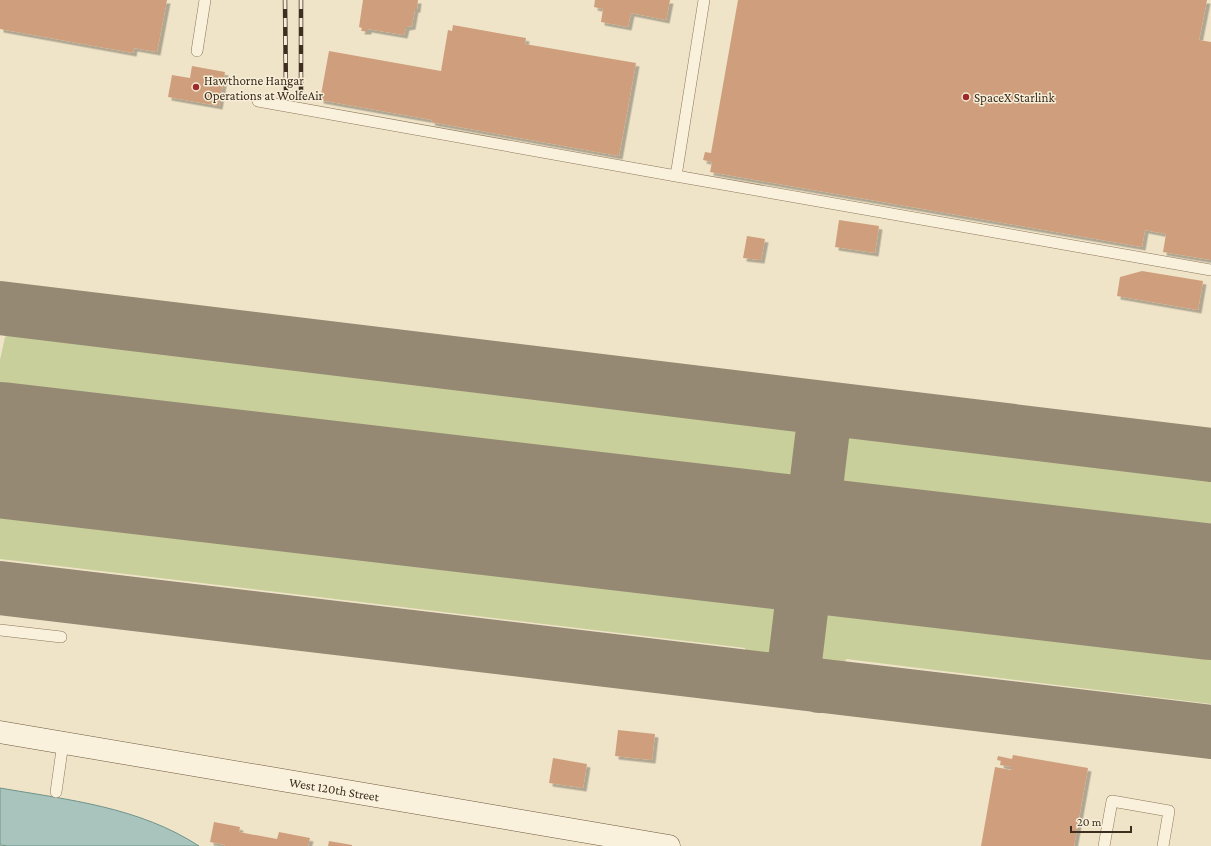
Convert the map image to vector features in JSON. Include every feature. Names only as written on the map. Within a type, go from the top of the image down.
[{"type":"main road","name":"West 120th Street","points":[[0,732],[669,846]]},
{"type":"lane","points":[[197,51],[205,0]]},
{"type":"lane","points":[[676,176],[704,0]]},
{"type":"lane","points":[[258,101],[1211,270]]},
{"type":"lane","points":[[0,630],[61,638]]},
{"type":"lane","points":[[56,792],[63,743]]},
{"type":"lane","points":[[1104,846],[1112,801],[1169,811],[1163,846]]},
{"type":"green space","points":[[16,331],[787,423],[798,428],[802,440],[798,473],[789,481],[778,483],[15,392],[7,390],[0,385],[0,360],[5,337]]},
{"type":"green space","points":[[856,430],[1211,473],[1211,534],[847,489],[839,484],[837,476],[841,443],[846,435]]},
{"type":"green space","points":[[0,505],[766,596],[768,586],[773,588],[782,598],[784,606],[782,621],[778,637],[772,650],[764,655],[752,656],[747,655],[745,648],[0,559]]},
{"type":"green space","points":[[835,593],[842,594],[842,604],[1211,649],[1211,704],[846,659],[844,666],[830,663],[826,661],[817,651],[818,612],[824,600]]},
{"type":"water","points":[[0,788],[77,801],[128,814],[152,822],[199,846],[0,845]]},
{"type":"building","points":[[0,0],[167,0],[157,52],[134,48],[133,53],[0,29]]},
{"type":"building","points":[[363,0],[418,0],[412,26],[406,27],[404,35],[368,29],[368,31],[361,31],[362,28],[359,27]]},
{"type":"building","points":[[595,0],[670,0],[666,20],[631,13],[628,27],[601,22],[603,9],[594,7]]},
{"type":"building","name":"SpaceX Starlink","points":[[738,0],[1207,0],[1199,40],[1211,42],[1211,260],[1163,252],[1166,234],[1145,230],[1142,247],[710,172],[712,162],[703,160],[705,152],[711,153]]},
{"type":"building","points":[[453,25],[526,38],[525,44],[636,63],[619,156],[320,100],[329,51],[441,71],[448,30],[452,31]]},
{"type":"building","name":"Hawthorne Hangar Operations at WolfeAir","points":[[192,66],[225,72],[219,106],[168,97],[172,75],[190,78]]},
{"type":"building","points":[[839,220],[879,226],[875,253],[835,247]]},
{"type":"building","points":[[747,236],[765,239],[761,260],[743,258]]},
{"type":"building","points":[[1142,271],[1203,281],[1198,310],[1117,296],[1120,277]]},
{"type":"building","points":[[618,730],[655,734],[652,760],[615,756]]},
{"type":"building","points":[[1013,755],[1088,768],[1074,846],[981,846],[995,767],[1011,770],[1011,767],[1000,765],[1001,761],[997,760],[998,756],[1012,759]]},
{"type":"building","points":[[553,758],[587,764],[583,788],[549,783]]},
{"type":"building","points":[[214,822],[240,827],[239,832],[277,839],[279,832],[310,838],[308,846],[224,846],[225,845],[210,842]]},
{"type":"building","points":[[329,841],[352,845],[352,846],[328,846]]},
{"type":"taxiway","points":[[0,308],[1211,455]]},
{"type":"taxiway","points":[[809,407],[819,416],[823,429],[795,661],[797,670],[802,677],[819,686]]},
{"type":"taxiway","points":[[814,501],[820,520],[829,534],[843,544],[862,551]]},
{"type":"taxiway","points":[[749,538],[775,546],[785,551],[793,558],[802,575],[802,604]]},
{"type":"taxiway","points":[[0,588],[1211,732]]},
{"type":"runway","points":[[0,450],[1211,592]]},
{"type":"railway","points":[[285,0],[286,94]]},
{"type":"railway","points":[[301,0],[301,94]]},
{"type":"place","name":"Hawthorne Hangar Operations at WolfeAir","points":[[196,87]]},
{"type":"place","name":"SpaceX Starlink","points":[[966,97]]}]
